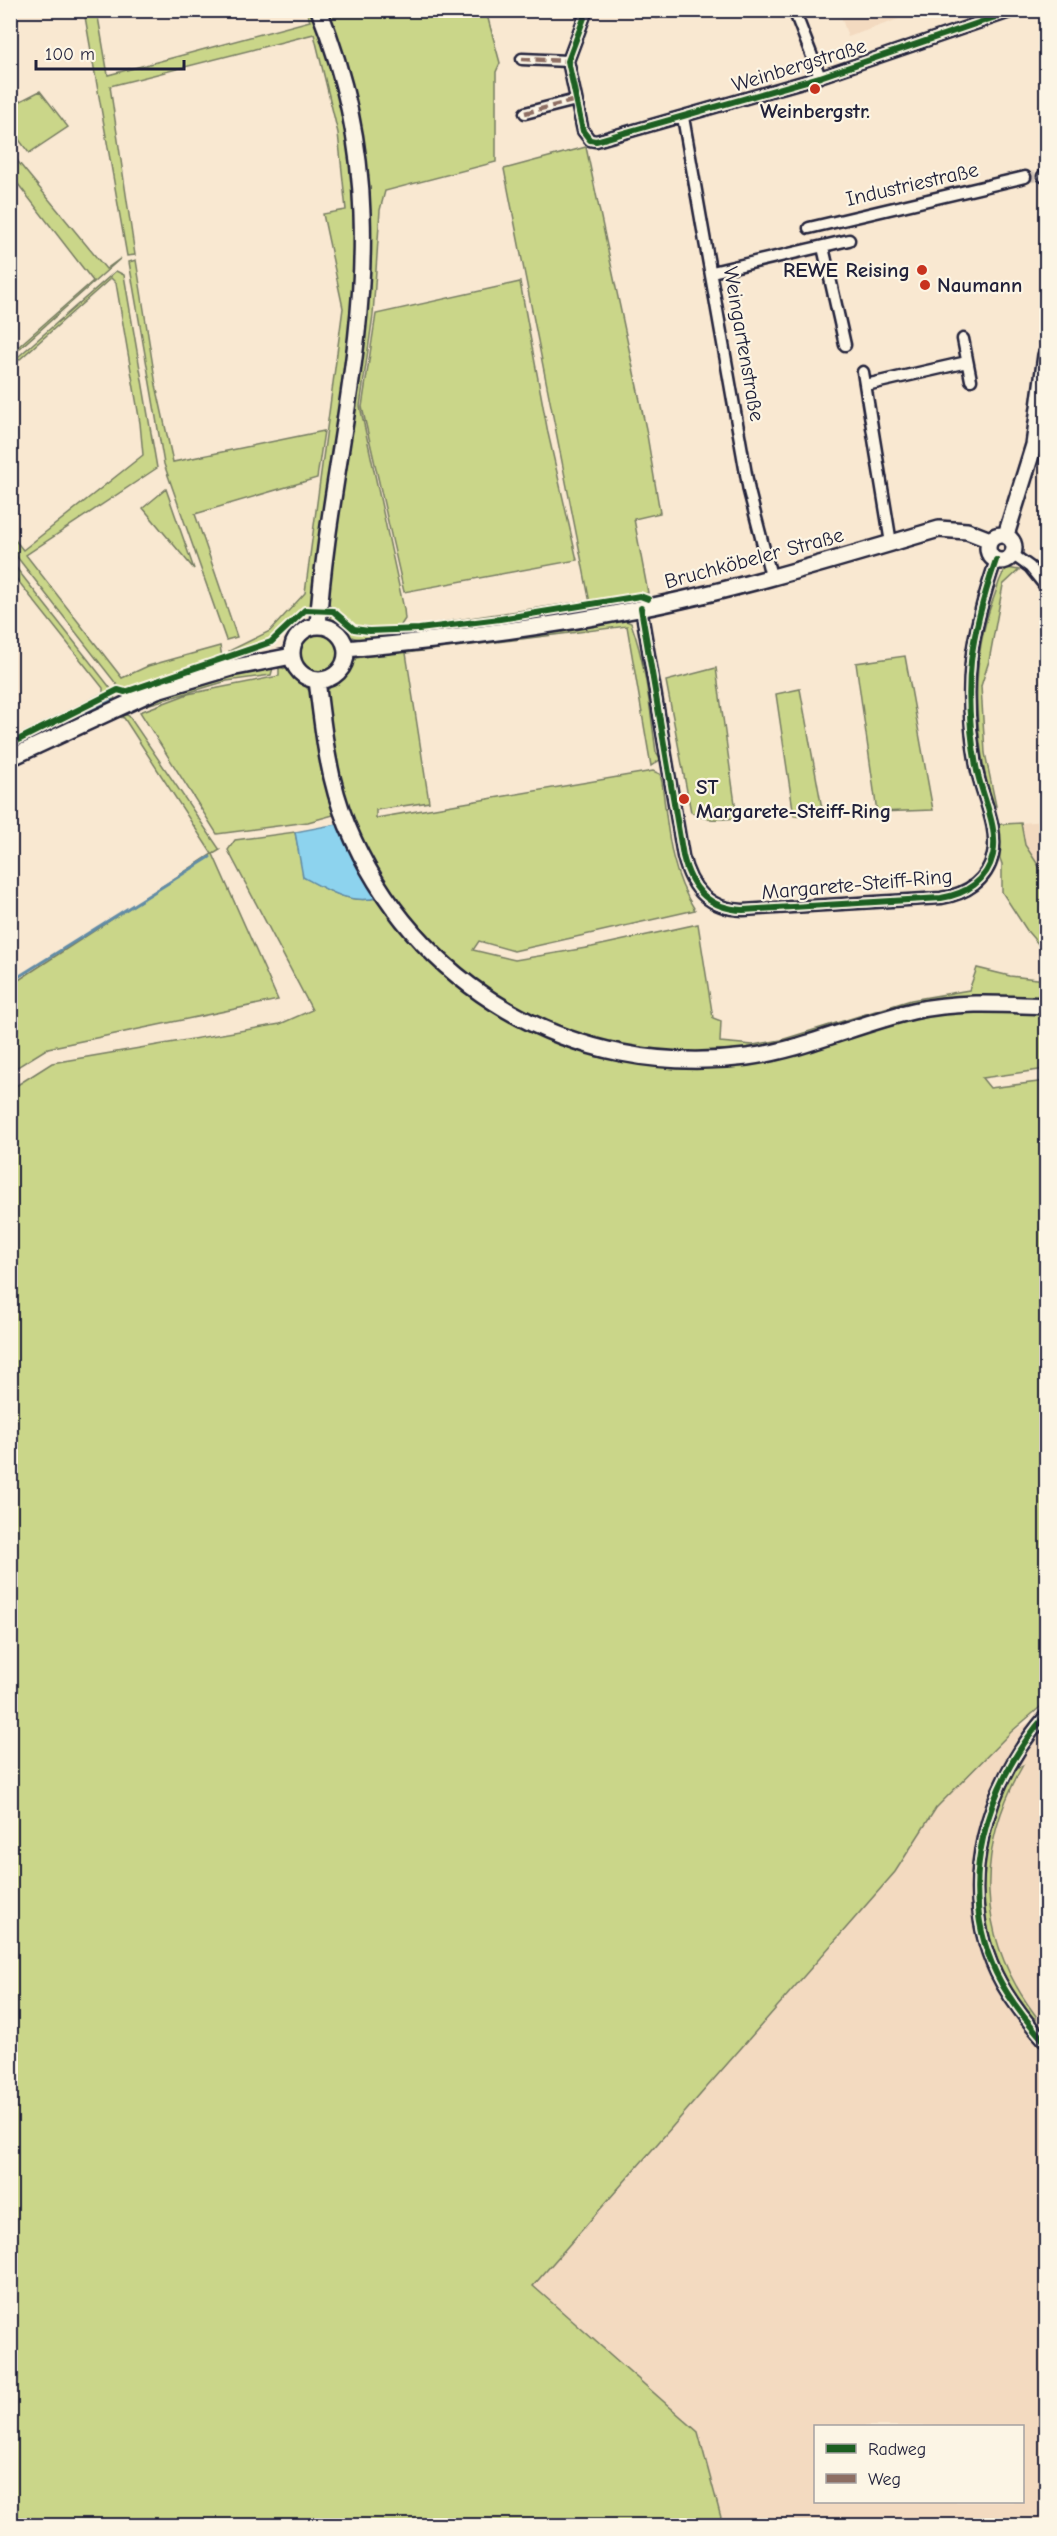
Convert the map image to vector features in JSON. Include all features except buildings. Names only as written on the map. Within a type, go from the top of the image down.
[{"type":"main road","points":[[318,626],[327,535],[358,316],[362,248],[361,184],[351,118],[337,61],[319,10]]},
{"type":"main road","points":[[1006,535],[1034,445],[1047,355]]},
{"type":"main road","name":"Bruchköbeler Straße","points":[[346,649],[502,632],[641,608],[771,576],[939,529],[967,531],[990,540]]},
{"type":"main road","points":[[997,535],[1006,535],[1014,545],[1012,554],[1007,560],[996,560],[988,553],[990,540],[997,535]]},
{"type":"main road","points":[[318,626],[326,627],[340,635],[346,649],[346,657],[339,672],[325,680],[317,680],[300,673],[292,656],[296,639],[309,628],[318,626]]},
{"type":"main road","points":[[10,758],[157,690],[231,668],[292,656]]},
{"type":"main road","points":[[317,680],[326,751],[336,794],[360,855],[383,895],[408,928],[449,970],[491,1000],[534,1025],[612,1051],[639,1057],[688,1061],[748,1057],[914,1011],[987,1003],[1047,1006]]},
{"type":"street","points":[[525,113],[576,100],[568,61],[587,10]]},
{"type":"street","points":[[794,10],[820,77]]},
{"type":"street","name":"Weinbergstraße","points":[[576,100],[583,131],[590,140],[596,141],[820,77],[1016,10]]},
{"type":"street","points":[[522,59],[568,61]]},
{"type":"street","name":"Weingartenstraße","points":[[683,117],[750,491],[771,576]]},
{"type":"street","name":"Industriestraße","points":[[809,228],[1025,177]]},
{"type":"street","points":[[712,272],[849,240]]},
{"type":"street","points":[[823,247],[846,345]]},
{"type":"street","points":[[963,339],[971,380]]},
{"type":"street","points":[[866,385],[967,362]]},
{"type":"street","points":[[863,372],[891,543]]},
{"type":"street","points":[[1012,554],[1030,567],[1047,587]]},
{"type":"street","name":"Margarete-Steiff-Ring","points":[[641,608],[683,856],[688,875],[699,893],[721,907],[743,910],[941,898],[954,896],[971,888],[986,872],[993,853],[993,827],[980,788],[973,750],[969,682],[978,613],[996,560]]},
{"type":"street","points":[[1047,1715],[1012,1763],[992,1803],[984,1831],[978,1884],[980,1917],[995,1971],[1020,2012],[1047,2043]]},
{"type":"shaded area","points":[[839,10],[921,10],[921,11],[848,37]]},
{"type":"shaded area","points":[[1046,821],[1046,877],[1025,845],[1021,823]]},
{"type":"shaded area","points":[[1046,1714],[1046,2525],[723,2525],[698,2432],[533,2286],[895,1872],[936,1808],[1011,1732]]},
{"type":"green space","points":[[84,11],[97,11],[108,75],[310,21],[306,11],[314,11],[349,129],[358,216],[354,316],[312,607],[299,610],[285,628],[270,639],[231,654],[229,651],[270,631],[305,593],[343,308],[323,214],[346,210],[338,133],[314,34],[110,86],[135,255],[127,256]]},
{"type":"green space","points":[[324,11],[486,11],[500,63],[496,72],[496,162],[385,191],[380,210],[373,315],[360,406],[404,609],[405,619],[399,628],[355,626],[329,605],[329,560],[368,247]]},
{"type":"green space","points":[[40,91],[68,127],[29,153],[11,129],[11,106]]},
{"type":"green space","points":[[586,147],[646,429],[660,513],[634,519],[648,593],[590,603],[504,169]]},
{"type":"green space","points":[[10,152],[106,269],[121,258],[11,356],[11,353],[93,281],[11,175]]},
{"type":"green space","points":[[136,260],[156,385],[173,462],[324,431],[317,478],[195,514],[237,637],[226,640],[164,464],[129,262]]},
{"type":"green space","points":[[116,271],[124,275],[157,468],[26,555],[122,678],[148,666],[220,646],[222,657],[124,689],[117,685],[10,548],[11,535],[23,550],[143,455],[140,423],[116,283],[111,278],[11,367],[11,363]]},
{"type":"green space","points":[[520,282],[548,433],[577,560],[404,592],[362,407],[376,314]]},
{"type":"green space","points":[[166,489],[194,569],[143,508]]},
{"type":"green space","points":[[10,560],[112,690],[11,742],[11,739],[103,693],[103,688],[11,572]]},
{"type":"green space","points":[[1007,568],[1019,570],[1003,585],[989,661],[981,686],[985,753],[996,806],[992,806],[981,754],[977,674],[986,622],[1000,578]]},
{"type":"green space","points":[[585,601],[584,604],[502,618],[416,626]]},
{"type":"green space","points":[[586,607],[586,612],[503,626],[418,635],[417,632]]},
{"type":"green space","points":[[330,615],[336,615],[361,632],[378,634],[409,632],[409,637],[363,640],[352,637],[335,626]]},
{"type":"green space","points":[[619,618],[631,623],[636,639],[647,687],[656,752],[661,759],[651,766],[627,626],[406,653],[429,802],[376,810],[376,818],[653,771],[660,774],[662,782],[668,832],[675,864],[686,895],[695,910],[514,951],[479,941],[473,950],[515,960],[592,947],[698,924],[713,1018],[721,1021],[720,1042],[753,1045],[781,1040],[911,1000],[969,990],[977,968],[1010,976],[1046,980],[1046,1000],[994,997],[754,1051],[693,1055],[644,1051],[565,1032],[496,997],[437,952],[388,892],[365,851],[342,791],[331,748],[326,692],[356,658]]},
{"type":"green space","points":[[318,631],[333,638],[340,653],[333,668],[318,675],[303,668],[296,653],[303,638]]},
{"type":"green space","points":[[905,656],[933,810],[877,812],[856,663]]},
{"type":"green space","points":[[279,667],[295,672],[310,692],[312,713],[337,814],[308,822],[217,834],[140,712],[188,694],[279,676]]},
{"type":"green space","points":[[273,668],[271,675],[227,681],[137,708],[143,699],[230,673]]},
{"type":"green space","points":[[716,668],[737,818],[707,819],[691,812],[666,681]]},
{"type":"green space","points":[[800,689],[823,814],[794,816],[776,694]]},
{"type":"green space","points":[[115,693],[114,702],[11,752],[11,746]]},
{"type":"green space","points":[[116,711],[129,716],[220,850],[213,854],[278,1000],[48,1048],[11,1071],[11,985],[212,854],[124,718],[115,716],[11,766],[11,762]]},
{"type":"green space","points":[[1021,823],[1025,845],[1046,877],[1046,953],[1028,932],[1002,892],[1002,864],[987,825]]},
{"type":"green space","points":[[295,832],[304,877],[349,898],[359,900],[379,897],[405,931],[532,1029],[687,1065],[915,1017],[986,1009],[1046,1011],[1046,1069],[982,1078],[990,1088],[1046,1081],[1046,1702],[1011,1732],[936,1808],[895,1872],[533,2286],[698,2432],[723,2525],[11,2526],[11,1089],[52,1063],[280,1024],[312,1010],[228,850],[235,840]]},
{"type":"green space","points":[[1023,1765],[1007,1797],[996,1829],[990,1861],[989,1893],[993,1924],[1002,1955],[1016,1986],[1036,2016],[1036,2020],[1024,2010],[1003,1973],[987,1924],[984,1899],[983,1873],[992,1822],[1009,1778]]},
{"type":"water","points":[[337,824],[349,851],[379,897],[359,900],[349,898],[303,877],[295,832]]},
{"type":"waterway","points":[[15,748],[112,700]]},
{"type":"waterway","points":[[10,982],[210,857]]},
{"type":"tunnel","points":[[1025,177],[1043,176]]},
{"type":"marked path","points":[[522,59],[568,61]]},
{"type":"marked path","points":[[525,113],[576,100]]},
{"type":"cycle path","points":[[587,10],[568,61],[583,131],[590,140],[596,141],[820,77],[1016,10]]},
{"type":"cycle path","points":[[641,608],[683,856],[691,878],[703,895],[720,906],[743,910],[941,898],[959,893],[974,885],[986,872],[993,855],[992,822],[976,766],[969,686],[980,613],[996,560]]},
{"type":"cycle path","points":[[10,744],[118,690],[125,692],[271,642],[305,610],[333,611],[354,629],[369,631],[419,629],[500,619],[640,596],[648,599]]},
{"type":"cycle path","points":[[1046,1715],[1025,1742],[1007,1772],[993,1804],[983,1837],[978,1871],[978,1906],[984,1940],[996,1973],[1019,2010],[1046,2043]]},
{"type":"place","name":"Weinbergstr.","points":[[815,89]]},
{"type":"place","name":"REWE Reising","points":[[922,270]]},
{"type":"place","name":"Naumann","points":[[925,285]]},
{"type":"place","name":"ST Margarete-Steiff-Ring","points":[[684,799]]}]
